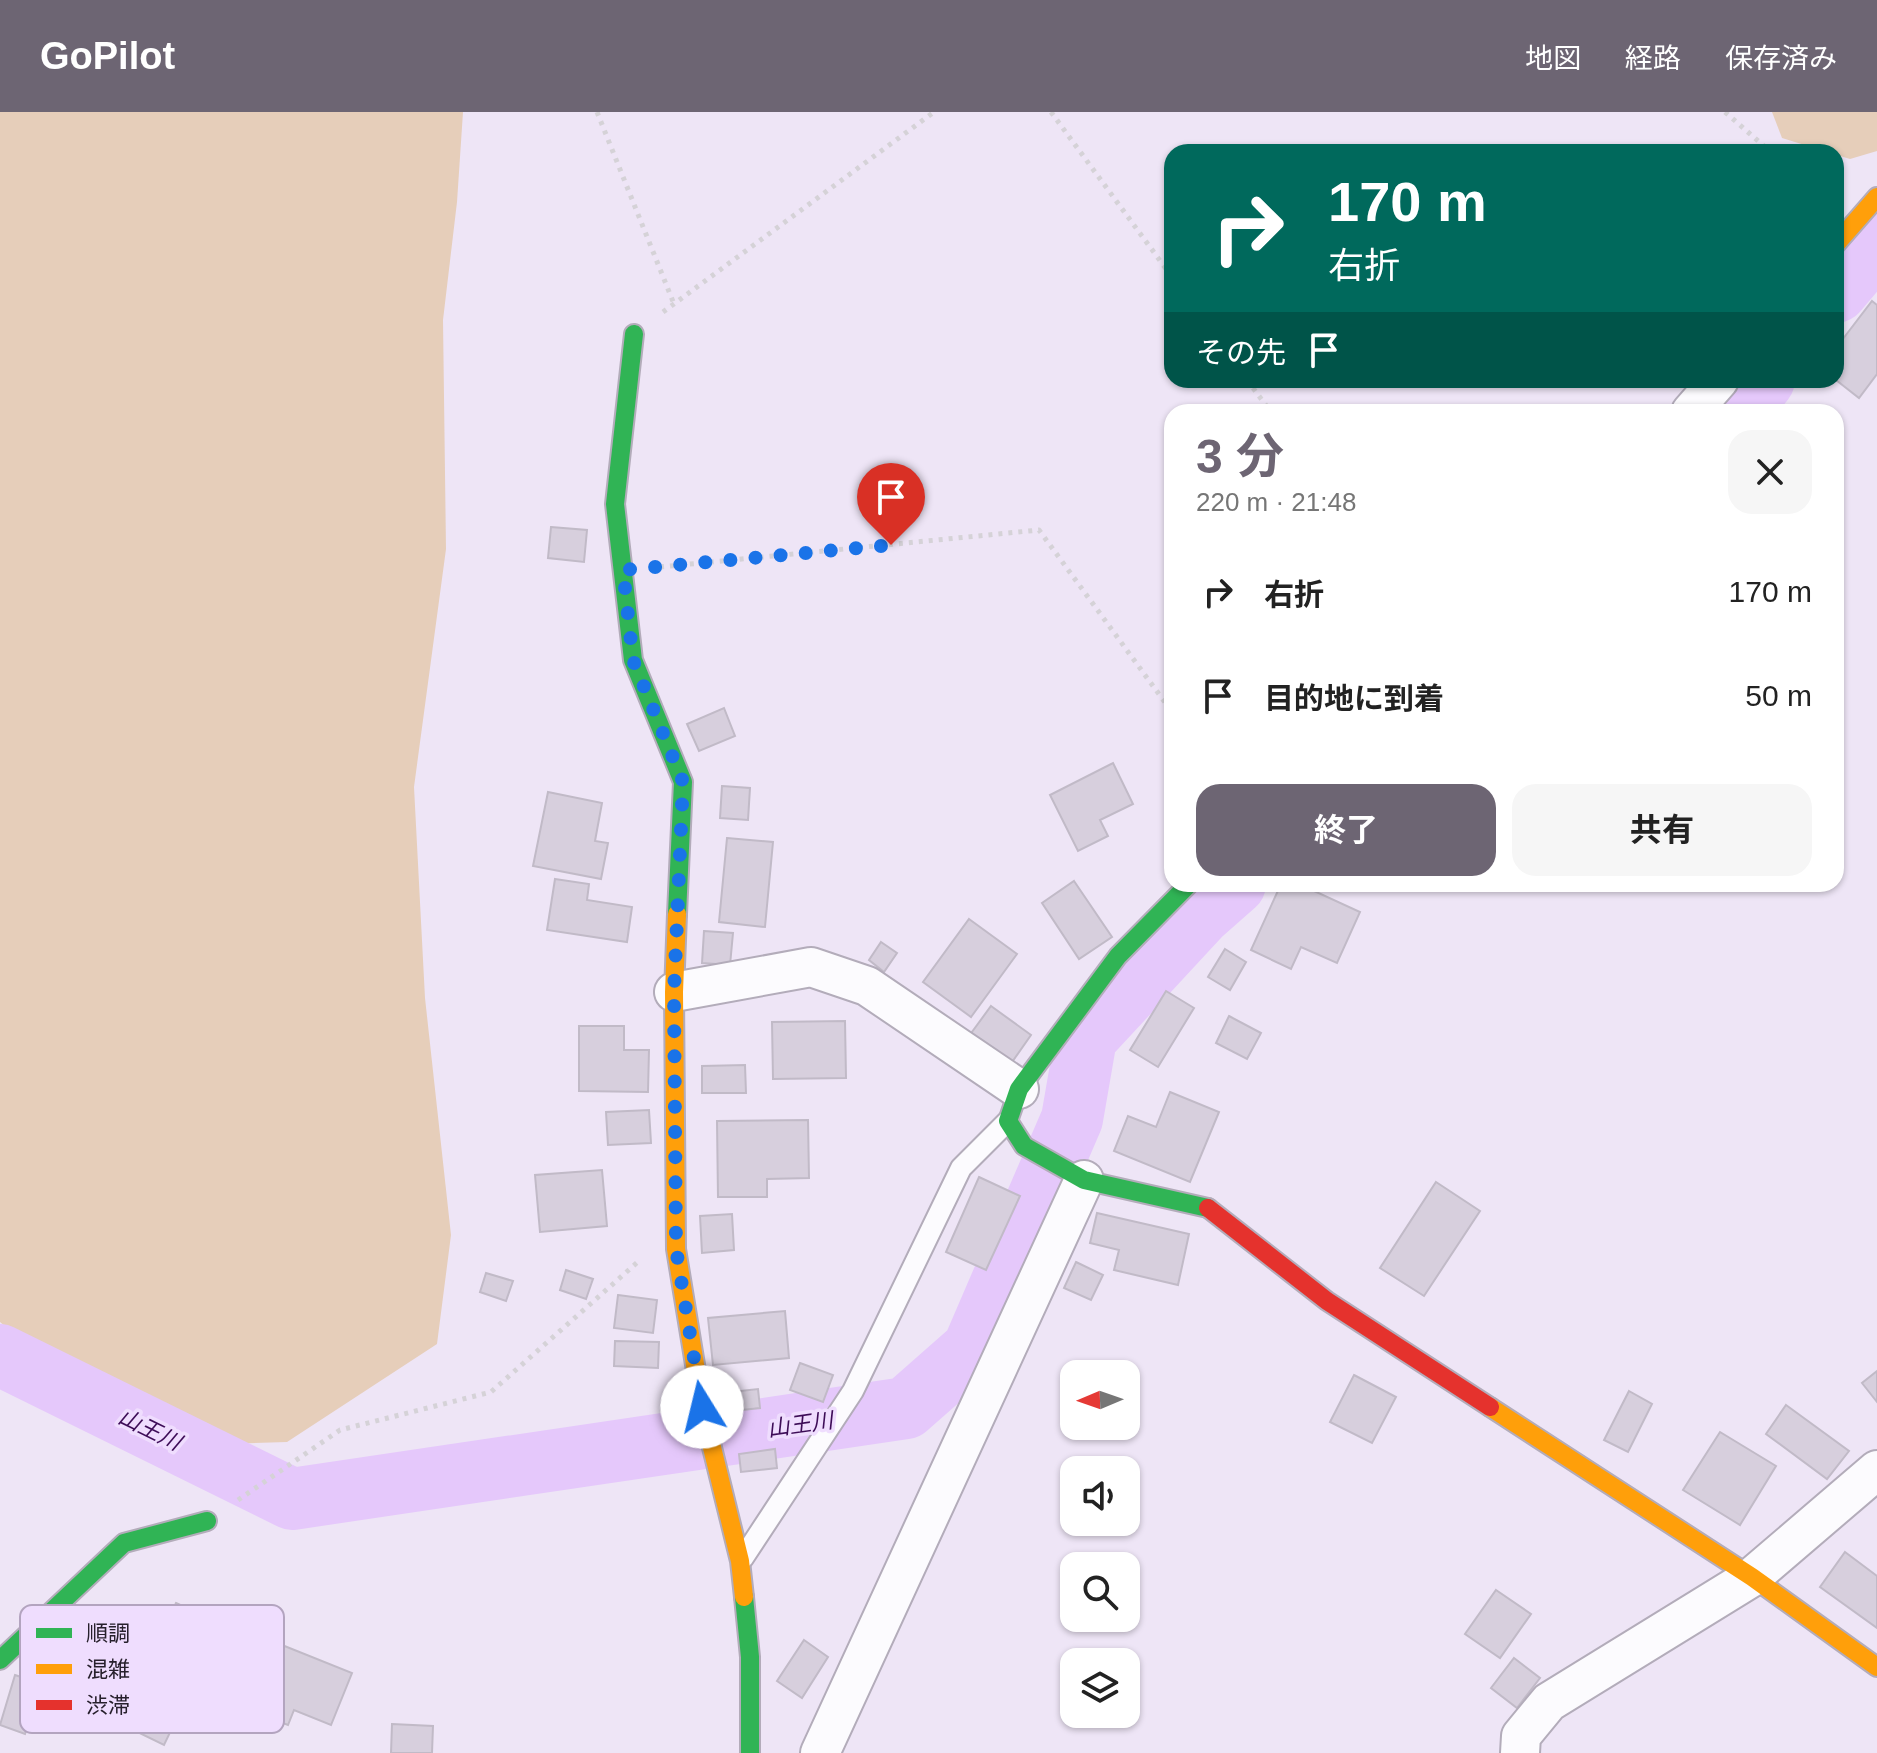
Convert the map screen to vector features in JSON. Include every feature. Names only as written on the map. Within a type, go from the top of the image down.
[{"type":"street","points":[[1844,235],[1877,197]]},
{"type":"street","points":[[634,334],[615,504],[633,660],[683,782],[674,992],[676,1249],[702,1407],[740,1561],[750,1657],[750,1753]]},
{"type":"street","points":[[1698,404],[1712,388]]},
{"type":"street","points":[[1014,1105],[1118,956],[1181,892]]},
{"type":"street","points":[[674,992],[811,967],[867,986],[1014,1105],[1024,1146],[1083,1179],[1211,1209],[1327,1301],[1752,1577],[1877,1667]]},
{"type":"street","points":[[820,1753],[1083,1179]]},
{"type":"street","points":[[1520,1753],[1521,1736],[1549,1702],[1752,1577],[1877,1470]]},
{"type":"street","points":[[58,1605],[124,1543],[207,1521]]},
{"type":"street","points":[[0,1660],[20,1641]]},
{"type":"lane","points":[[740,1561],[853,1391],[961,1168],[1014,1105]]},
{"type":"path","points":[[597,112],[674,304]]},
{"type":"path","points":[[634,334],[934,112]]},
{"type":"path","points":[[1051,112],[1164,266]]},
{"type":"path","points":[[1725,112],[1762,144]]},
{"type":"path","points":[[623,570],[1039,530],[1164,701]]},
{"type":"path","points":[[207,1521],[340,1430],[491,1392],[643,1258],[676,1249]]},
{"type":"shaded area","points":[[0,112],[463,112],[457,202],[443,320],[446,549],[414,787],[425,998],[451,1235],[437,1344],[287,1442],[188,1445],[70,1380],[0,1322]]},
{"type":"shaded area","points":[[1772,112],[1877,112],[1877,151],[1850,159],[1844,157],[1844,144],[1801,144],[1782,138]]},
{"type":"building","points":[[1872,301],[1877,305],[1877,374],[1859,398],[1844,386],[1844,338]]},
{"type":"building","points":[[551,527],[587,530],[584,562],[548,558]]},
{"type":"building","points":[[724,708],[735,736],[699,751],[687,724]]},
{"type":"building","points":[[1113,763],[1133,804],[1100,820],[1108,836],[1078,851],[1050,795]]},
{"type":"building","points":[[722,786],[750,788],[748,820],[720,818]]},
{"type":"building","points":[[548,792],[602,803],[595,841],[608,843],[601,879],[533,866]]},
{"type":"building","points":[[727,838],[773,842],[765,927],[719,922]]},
{"type":"building","points":[[555,879],[589,884],[587,900],[632,907],[627,942],[547,930]]},
{"type":"building","points":[[1074,881],[1112,937],[1079,959],[1042,903]]},
{"type":"building","points":[[1277,892],[1316,892],[1360,912],[1337,963],[1301,947],[1291,969],[1251,950]]},
{"type":"building","points":[[969,919],[1017,954],[971,1017],[923,982]]},
{"type":"building","points":[[704,931],[733,933],[730,965],[702,963]]},
{"type":"building","points":[[881,942],[897,953],[884,972],[869,960]]},
{"type":"building","points":[[1225,949],[1246,962],[1230,990],[1208,977]]},
{"type":"building","points":[[1166,991],[1194,1008],[1158,1067],[1130,1050]]},
{"type":"building","points":[[991,1006],[1031,1035],[1010,1065],[969,1036]]},
{"type":"building","points":[[1229,1016],[1261,1033],[1247,1059],[1216,1043]]},
{"type":"building","points":[[845,1021],[846,1078],[773,1079],[772,1022]]},
{"type":"building","points":[[579,1026],[624,1026],[624,1050],[649,1050],[648,1092],[579,1091]]},
{"type":"building","points":[[745,1065],[746,1093],[702,1093],[702,1066]]},
{"type":"building","points":[[1170,1092],[1219,1112],[1190,1182],[1114,1151],[1128,1116],[1156,1127]]},
{"type":"building","points":[[649,1110],[651,1143],[608,1145],[606,1112]]},
{"type":"building","points":[[808,1120],[809,1178],[767,1179],[767,1197],[718,1197],[717,1121]]},
{"type":"building","points":[[602,1170],[607,1226],[540,1232],[535,1175]]},
{"type":"building","points":[[979,1177],[1020,1196],[986,1270],[946,1252]]},
{"type":"building","points":[[1436,1182],[1480,1211],[1424,1296],[1380,1268]]},
{"type":"building","points":[[1097,1213],[1189,1234],[1178,1285],[1114,1270],[1119,1250],[1090,1243]]},
{"type":"building","points":[[732,1214],[734,1250],[702,1253],[700,1216]]},
{"type":"building","points":[[1076,1262],[1103,1275],[1091,1300],[1064,1288]]},
{"type":"building","points":[[566,1270],[593,1279],[586,1299],[560,1290]]},
{"type":"building","points":[[486,1273],[513,1281],[506,1301],[480,1292]]},
{"type":"building","points":[[618,1295],[657,1300],[653,1333],[614,1328]]},
{"type":"building","points":[[785,1311],[789,1358],[713,1365],[708,1318]]},
{"type":"building","points":[[615,1341],[659,1342],[658,1368],[614,1366]]},
{"type":"building","points":[[800,1363],[833,1375],[823,1402],[790,1390]]},
{"type":"building","points":[[1877,1371],[1877,1402],[1862,1383]]},
{"type":"building","points":[[1354,1375],[1396,1397],[1372,1443],[1330,1422]]},
{"type":"building","points":[[758,1389],[760,1408],[724,1412],[723,1393]]},
{"type":"building","points":[[1629,1391],[1652,1404],[1628,1452],[1604,1440]]},
{"type":"building","points":[[1786,1405],[1849,1451],[1827,1479],[1766,1434]]},
{"type":"building","points":[[1720,1432],[1776,1466],[1740,1525],[1683,1490]]},
{"type":"building","points":[[775,1449],[777,1468],[741,1472],[739,1454]]},
{"type":"building","points":[[1845,1552],[1877,1576],[1877,1628],[1820,1587]]},
{"type":"building","points":[[1496,1590],[1531,1614],[1500,1658],[1465,1634]]},
{"type":"building","points":[[804,1640],[828,1657],[802,1698],[777,1681]]},
{"type":"building","points":[[284,1646],[352,1673],[331,1725],[294,1710],[288,1725],[284,1723]]},
{"type":"building","points":[[1514,1658],[1540,1678],[1517,1708],[1491,1688]]},
{"type":"building","points":[[15,1675],[20,1677],[20,1732],[0,1725]]},
{"type":"building","points":[[392,1724],[433,1726],[432,1753],[391,1753]]},
{"type":"building","points":[[139,1733],[170,1733],[164,1745]]},
{"type":"waterway","name":"山王川","points":[[1844,283],[1877,244]]},
{"type":"waterway","name":"山王川","points":[[1744,404],[1758,388]]},
{"type":"waterway","name":"山王川","points":[[0,1355],[292,1499],[906,1408],[973,1349],[1072,1119],[1086,1038],[1201,914],[1226,892]]},
{"type":"traffic: fast","points":[[634,334],[615,504],[633,660],[683,782],[677,914]]},
{"type":"traffic: fast","points":[[1181,892],[1118,956],[1019,1089],[1008,1121],[1024,1146],[1084,1180],[1208,1208]]},
{"type":"traffic: fast","points":[[58,1605],[124,1543],[207,1521]]},
{"type":"traffic: fast","points":[[744,1597],[750,1657],[750,1753]]},
{"type":"traffic: fast","points":[[0,1660],[20,1641]]},
{"type":"traffic: slow","points":[[1844,235],[1877,197]]},
{"type":"traffic: slow","points":[[677,914],[674,992],[676,1249],[702,1407],[740,1561],[744,1597]]},
{"type":"traffic: slow","points":[[1490,1407],[1752,1577],[1877,1667]]},
{"type":"traffic: jam","points":[[1208,1208],[1327,1301],[1490,1407]]},
{"type":"route","points":[[702,1407],[676,1249],[674,992],[683,782],[633,660],[623,570],[891,545]]}]
